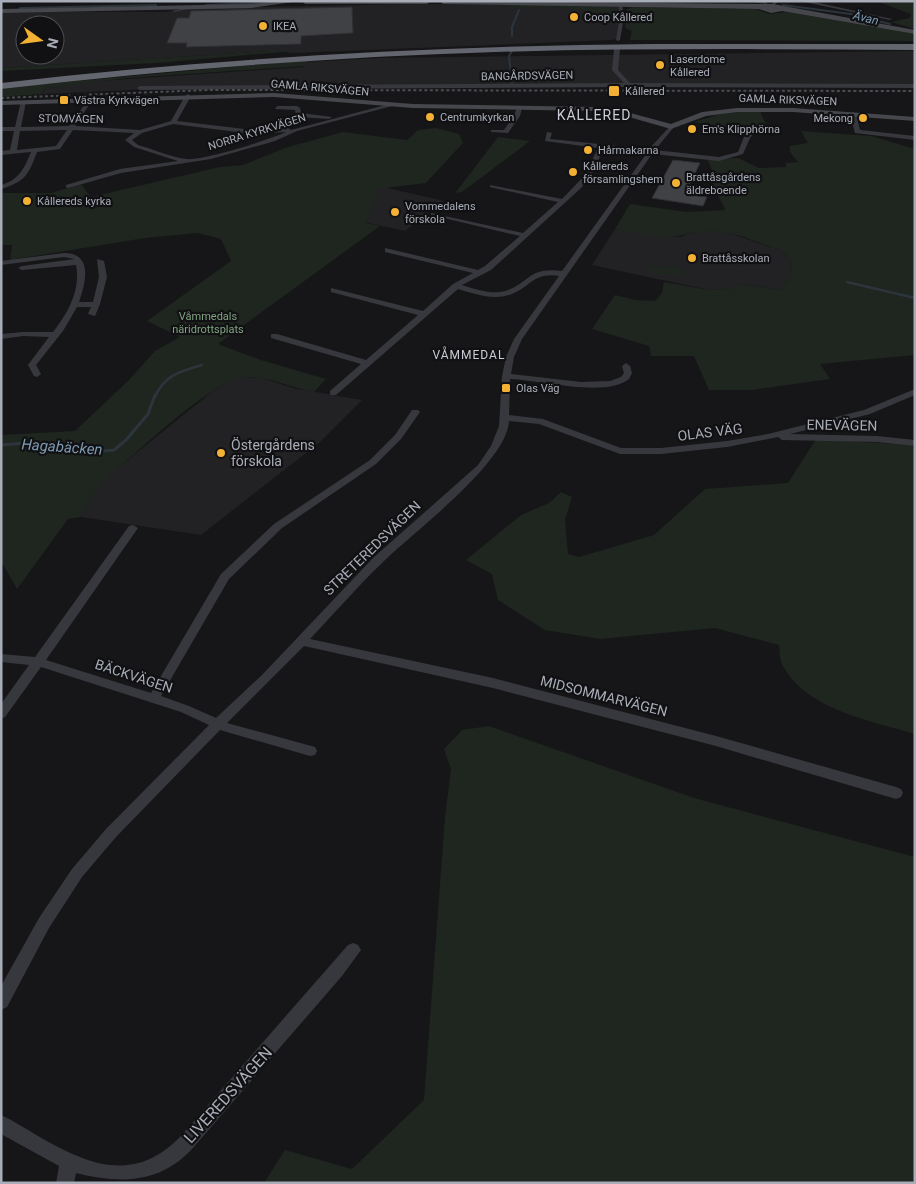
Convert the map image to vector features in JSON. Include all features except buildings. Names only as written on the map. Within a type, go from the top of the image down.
[{"type":"highway","points":[[28,72],[328,53],[496,45],[915,45]]},
{"type":"highway","points":[[1,86],[186,67],[446,51],[611,47],[915,45]]},
{"type":"highway","points":[[1,82],[186,63]]},
{"type":"street","points":[[802,1],[890,19]]},
{"type":"street","points":[[174,11],[192,7],[344,3],[619,3],[762,7],[774,4],[782,9]]},
{"type":"street","points":[[618,40],[622,17],[619,3]]},
{"type":"street","points":[[1,11],[184,4],[192,7]]},
{"type":"street","points":[[762,7],[768,11],[782,9],[915,32]]},
{"type":"street","points":[[617,49],[615,70],[628,85]]},
{"type":"street","name":"BANGÅRDSVÄGEN","points":[[140,88],[628,85],[915,86]]},
{"type":"street","name":"GAMLA RIKSVÄGEN","points":[[1,103],[188,96],[289,95],[393,105],[595,109],[637,117],[671,127],[696,116],[726,110],[774,109],[915,119]]},
{"type":"street","points":[[173,122],[188,96]]},
{"type":"street","points":[[1,153],[58,148],[90,99]]},
{"type":"street","points":[[13,152],[24,102]]},
{"type":"street","name":"NORRA KYRKVÄGEN","points":[[68,186],[120,171],[187,162],[273,140],[295,130],[341,117],[393,105]]},
{"type":"street","points":[[276,108],[298,108],[299,115],[341,117]]},
{"type":"street","points":[[493,130],[506,132],[517,116],[519,108]]},
{"type":"street","name":"GAMLA RIKSVÄGEN","points":[[853,114],[857,132],[915,138]]},
{"type":"street","name":"GAMLA RIKSVÄGEN","points":[[637,117],[658,130],[662,136]]},
{"type":"street","points":[[187,162],[128,142],[130,136],[173,122],[253,132],[295,130]]},
{"type":"street","name":"STRETEREDSVÄGEN","points":[[1,1002],[44,923],[77,873],[142,800],[266,678],[377,561],[481,467],[496,446],[506,418],[506,376],[510,357],[518,339],[650,151],[671,127]]},
{"type":"street","name":"STOMVÄGEN","points":[[1,129],[71,128],[140,132]]},
{"type":"street","points":[[549,133],[546,139],[707,158],[729,158],[742,153],[747,137],[751,133]]},
{"type":"street","points":[[333,393],[456,286],[488,268],[583,183],[602,146]]},
{"type":"street","points":[[1,187],[16,183],[24,178],[34,150]]},
{"type":"street","points":[[492,186],[563,201]]},
{"type":"street","points":[[433,214],[524,235]]},
{"type":"street","points":[[388,250],[480,273]]},
{"type":"street","points":[[1,263],[64,255],[72,255],[78,258],[80,262],[80,288],[74,305],[32,365],[37,374]]},
{"type":"street","points":[[92,314],[103,277],[100,261]]},
{"type":"street","points":[[1,271],[80,262]]},
{"type":"street","points":[[456,286],[499,295],[512,291],[543,271],[564,274]]},
{"type":"street","points":[[334,290],[423,314]]},
{"type":"street","points":[[74,305],[96,304]]},
{"type":"street","points":[[1,337],[23,334],[54,335]]},
{"type":"street","points":[[274,336],[367,363]]},
{"type":"street","points":[[506,376],[573,385],[595,385],[625,378],[628,374],[626,366]]},
{"type":"street","name":"OLAS VÄG","points":[[506,418],[536,420],[610,449],[633,452],[690,449],[768,437],[867,412],[915,392]]},
{"type":"street","points":[[154,698],[225,577],[278,526],[373,462],[398,437],[415,412]]},
{"type":"street","name":"ENEVÄGEN","points":[[768,437],[877,439],[915,443]]},
{"type":"street","points":[[1,714],[133,528]]},
{"type":"street","name":"MIDSOMMARVÄGEN","points":[[301,641],[493,683],[716,741],[896,793]]},
{"type":"street","name":"BÄCKVÄGEN","points":[[1,658],[38,662],[185,708],[218,724]]},
{"type":"street","points":[[218,724],[310,751]]},
{"type":"street","name":"LIVEREDSVÄGEN","points":[[1,1124],[69,1162],[106,1173],[129,1174],[149,1170],[166,1161],[189,1141],[303,1012],[353,950]]},
{"type":"street","points":[[65,1183],[69,1162]]},
{"type":"shaded area","points":[[417,4],[614,6],[618,7],[621,13],[617,39],[612,40],[293,53],[270,51],[65,64],[65,15],[15,15],[15,65],[48,65],[1,68],[1,12],[165,12],[194,8]]},
{"type":"shaded area","points":[[915,51],[915,85],[197,87],[42,94],[46,88],[85,82],[304,67],[306,62],[380,58]]},
{"type":"shaded area","name":"Vommedalens förskola","points":[[377,187],[444,201],[405,231],[359,221],[360,203]]},
{"type":"shaded area","name":"Brattåsskolan","points":[[615,229],[667,237],[682,237],[689,232],[701,234],[713,230],[726,232],[783,251],[792,264],[790,277],[781,290],[741,284],[730,289],[709,290],[592,265]]},
{"type":"shaded area","name":"Östergårdens förskola","points":[[242,377],[262,378],[293,388],[362,400],[320,442],[201,535],[81,517],[101,482],[110,472],[124,463],[213,391],[230,381]]},
{"type":"green space","points":[[876,1],[915,1],[915,29],[891,22],[910,18],[911,14]]},
{"type":"green space","points":[[508,4],[603,7],[617,9],[619,13],[610,16],[560,8],[534,7],[509,9]]},
{"type":"green space","points":[[632,7],[756,9],[769,14],[787,12],[915,34],[915,41],[630,40],[632,31],[625,28],[626,10]]},
{"type":"green space","points":[[293,51],[157,63],[1,71],[1,68]]},
{"type":"green space","points":[[308,60],[304,66],[128,78],[46,88],[41,94],[1,97],[1,89],[33,85]]},
{"type":"green space","points":[[760,111],[770,134],[694,122],[727,112]]},
{"type":"green space","name":"Våmmedals näridrottsplats","points":[[436,128],[459,134],[463,143],[426,183],[376,189],[377,195],[366,223],[380,226],[218,344],[261,360],[326,379],[314,392],[266,379],[250,377],[236,380],[220,387],[202,398],[184,411],[104,480],[81,517],[68,519],[17,589],[1,561],[1,435],[75,431],[129,380],[155,351],[180,337],[147,321],[231,261],[221,239],[198,233],[145,238],[10,260],[12,245],[1,245],[1,193],[51,193],[81,184],[91,197],[220,167],[243,165],[288,147],[343,132],[407,140],[418,130]]},
{"type":"green space","points":[[801,131],[871,136],[915,149],[915,355],[820,364],[830,379],[752,390],[709,390],[694,356],[651,356],[649,346],[592,329],[615,295],[635,300],[655,301],[662,293],[664,282],[709,290],[730,289],[741,284],[781,290],[790,277],[792,264],[783,251],[741,236],[713,230],[701,234],[689,232],[674,237],[664,237],[642,235],[615,229],[630,204],[687,212],[725,210],[714,188],[713,184],[716,178],[707,159],[738,158],[759,168],[786,167],[786,163],[798,162],[790,152],[790,146],[808,143]]},
{"type":"green space","points":[[498,137],[530,141],[462,192],[457,193],[456,192]]},
{"type":"green space","points":[[648,266],[682,267],[683,275],[649,273]]},
{"type":"green space","points":[[816,439],[911,445],[915,449],[915,734],[840,711],[806,692],[792,679],[782,664],[779,645],[715,628],[600,639],[545,630],[498,600],[492,574],[466,560],[521,515],[549,503],[561,492],[572,497],[565,520],[568,554],[579,557],[654,535],[705,489],[788,483]]},
{"type":"green space","points":[[489,726],[694,798],[915,857],[915,1183],[264,1183],[285,1150],[352,1169],[424,1100],[445,817],[451,769],[444,749],[462,730]]},
{"type":"waterway","name":"Ävan","points":[[753,1],[766,3]]},
{"type":"waterway","name":"Ävan","points":[[206,5],[266,3]]},
{"type":"waterway","name":"Ävan","points":[[20,8],[156,5]]},
{"type":"waterway","name":"Ävan","points":[[783,5],[851,14],[890,24]]},
{"type":"waterway","name":"Hagabäcken","points":[[512,36],[512,27],[519,10]]},
{"type":"waterway","name":"Hagabäcken","points":[[512,51],[509,56],[512,84]]},
{"type":"waterway","points":[[847,282],[915,298]]},
{"type":"waterway","name":"Hagabäcken","points":[[155,397],[168,379],[180,372],[202,365]]},
{"type":"waterway","name":"Hagabäcken","points":[[1,445],[27,443],[92,452],[114,450],[126,440],[148,414],[155,395]]},
{"type":"railway","points":[[1,98],[208,90],[915,91]]},
{"type":"place","name":"Coop Kållered","points":[[574,17]]},
{"type":"place","name":"IKEA","points":[[263,26]]},
{"type":"place","name":"Laserdome Kållered","points":[[660,65]]},
{"type":"place","name":"Kållered","points":[[614,91]]},
{"type":"place","name":"Västra Kyrkvägen","points":[[64,100]]},
{"type":"place","name":"Centrumkyrkan","points":[[430,117]]},
{"type":"place","name":"Mekong","points":[[863,118]]},
{"type":"place","name":"Em's Klipphörna","points":[[692,129]]},
{"type":"place","name":"Hårmakarna","points":[[588,150]]},
{"type":"place","name":"Kållereds församlingshem","points":[[573,172]]},
{"type":"place","name":"Brattåsgårdens äldreboende","points":[[676,183]]},
{"type":"place","name":"Kållereds kyrka","points":[[27,201]]},
{"type":"place","name":"Vommedalens förskola","points":[[395,212]]},
{"type":"place","name":"Brattåsskolan","points":[[692,258]]},
{"type":"place","name":"Olas Väg","points":[[506,388]]},
{"type":"place","name":"Östergårdens förskola","points":[[221,453]]},
{"type":"district","name":"KÅLLERED","points":[[594,115]]},
{"type":"district","name":"VÅMMEDAL","points":[[469,355]]}]
